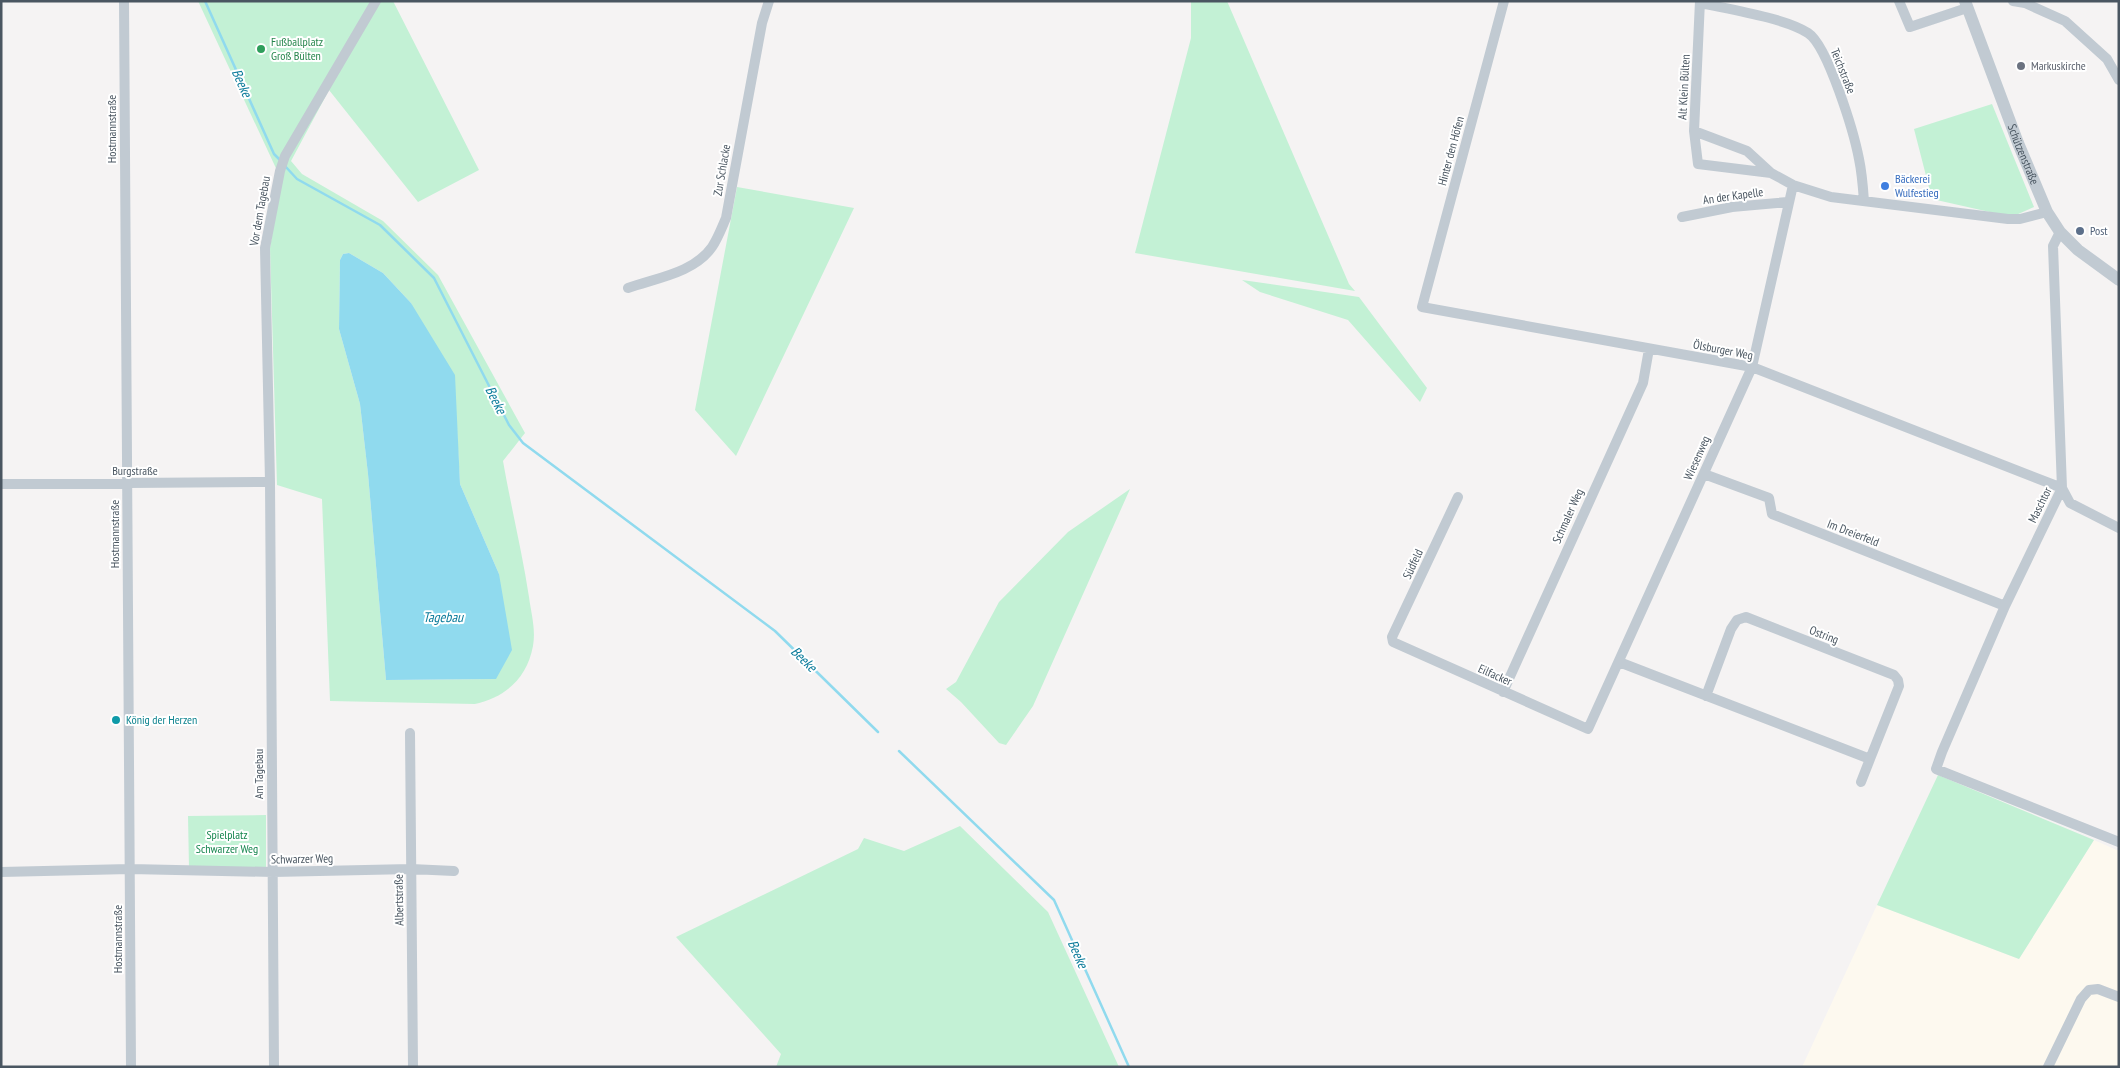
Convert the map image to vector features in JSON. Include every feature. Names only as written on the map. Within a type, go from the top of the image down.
[{"type":"street","name":"Hostmannstraße","points":[[124,1],[131,1067]]},
{"type":"street","name":"Vor dem Tagebau","points":[[270,482],[265,248],[280,171],[285,156],[376,1]]},
{"type":"street","name":"Zur Schlacke","points":[[628,288],[677,273],[712,247],[726,218],[762,23],[769,1]]},
{"type":"street","name":"Hinter den Höfen","points":[[1422,307],[1504,1]]},
{"type":"street","points":[[1899,1],[1910,28],[1966,4]]},
{"type":"street","points":[[2013,1],[2025,3],[2065,21],[2107,59],[2119,80]]},
{"type":"street","name":"Alt Klein Bülten","points":[[1701,2],[1694,131],[1747,151],[1771,173],[1793,185],[1831,197],[2008,219],[2020,219],[2047,212]]},
{"type":"street","name":"Teichstraße","points":[[1701,2],[1794,26],[1809,33],[1819,46],[1845,109],[1859,159],[1864,201]]},
{"type":"street","name":"Schützenstraße","points":[[1966,4],[2018,143],[2047,212],[2060,232],[2078,250],[2119,280]]},
{"type":"street","name":"An der Kapelle","points":[[1694,131],[1698,164],[1771,173]]},
{"type":"street","name":"Wiesenweg","points":[[1588,729],[1752,367],[1793,185]]},
{"type":"street","name":"An der Kapelle","points":[[1682,217],[1732,207],[1788,202]]},
{"type":"street","name":"Maschtor","points":[[2060,232],[2053,246],[2062,488],[2005,606],[1936,769],[2119,842]]},
{"type":"street","name":"Ölsburger Weg","points":[[1422,307],[1752,367],[2062,488]]},
{"type":"street","name":"Schmaler Weg","points":[[1503,692],[1643,383],[1649,348]]},
{"type":"street","name":"Im Dreierfeld","points":[[1704,474],[1769,498],[1772,514],[2005,606]]},
{"type":"street","name":"Burgstraße","points":[[1,484],[270,482]]},
{"type":"street","name":"Am Tagebau","points":[[270,482],[274,1067]]},
{"type":"street","points":[[2062,488],[2070,503],[2119,528]]},
{"type":"street","name":"Südfeld","points":[[1393,642],[1392,637],[1458,497]]},
{"type":"street","name":"Ostring","points":[[1706,696],[1731,629],[1737,620],[1746,617],[1894,675],[1898,680],[1899,686],[1861,782]]},
{"type":"street","name":"Eilfacker","points":[[1393,642],[1588,729]]},
{"type":"street","points":[[1618,662],[1870,759]]},
{"type":"street","name":"Albertstraße","points":[[410,733],[414,1067]]},
{"type":"street","name":"Schwarzer Weg","points":[[1,872],[130,869],[273,872],[411,869],[454,871]]},
{"type":"street","points":[[2048,1067],[2081,999],[2089,990],[2098,989],[2119,997]]},
{"type":"shaded area","points":[[2094,840],[2119,851],[2119,1067],[1802,1067],[1877,905],[2019,959]]},
{"type":"green space","points":[[198,1],[393,1],[479,170],[418,202],[329,90],[291,161],[302,174],[383,221],[438,275],[525,433],[503,461],[532,615],[533,646],[526,668],[520,677],[505,691],[486,701],[475,704],[330,701],[322,499],[277,485],[270,248],[281,179]],"holes":[[[349,253],[383,273],[411,303],[457,431],[460,484],[499,574],[496,679],[386,680],[360,404],[339,329],[340,260],[343,254]]]},
{"type":"green space","points":[[1191,1],[1227,1],[1349,284],[1355,291],[1135,253],[1191,38]]},
{"type":"green space","points":[[1992,104],[2034,207],[2016,215],[2003,215],[1932,199],[1914,129]]},
{"type":"green space","points":[[737,187],[854,208],[736,456],[695,410]]},
{"type":"green space","points":[[1242,280],[1359,297],[1427,388],[1420,402],[1348,320],[1260,292]]},
{"type":"green space","points":[[1130,489],[1033,706],[1006,745],[999,743],[961,702],[946,689],[956,682],[999,602],[1068,532]]},
{"type":"green space","points":[[1938,775],[2094,840],[2019,959],[1877,905]]},
{"type":"green space","name":"Spielplatz Schwarzer Weg","points":[[266,815],[266,868],[189,868],[188,816]]},
{"type":"green space","points":[[960,826],[1048,912],[1119,1067],[776,1067],[781,1054],[676,937],[858,849],[864,838],[904,851]]},
{"type":"water","name":"Tagebau","points":[[349,253],[383,273],[411,303],[455,375],[460,484],[499,574],[512,650],[496,679],[386,680],[360,404],[339,329],[340,260],[343,254]]},
{"type":"waterway","name":"Beeke","points":[[205,1],[274,154],[280,160]]},
{"type":"waterway","name":"Beeke","points":[[285,166],[297,179],[380,225],[434,278],[509,425],[523,443],[775,631],[878,732]]},
{"type":"waterway","name":"Beeke","points":[[899,751],[1054,900],[1129,1067]]},
{"type":"place","name":"Fußballplatz Groß Bülten","points":[[261,49]]},
{"type":"place","name":"Markuskirche","points":[[2021,66]]},
{"type":"place","name":"Bäckerei Wulfestieg","points":[[1885,186]]},
{"type":"place","name":"Post","points":[[2080,231]]},
{"type":"place","name":"König der Herzen","points":[[116,720]]}]
